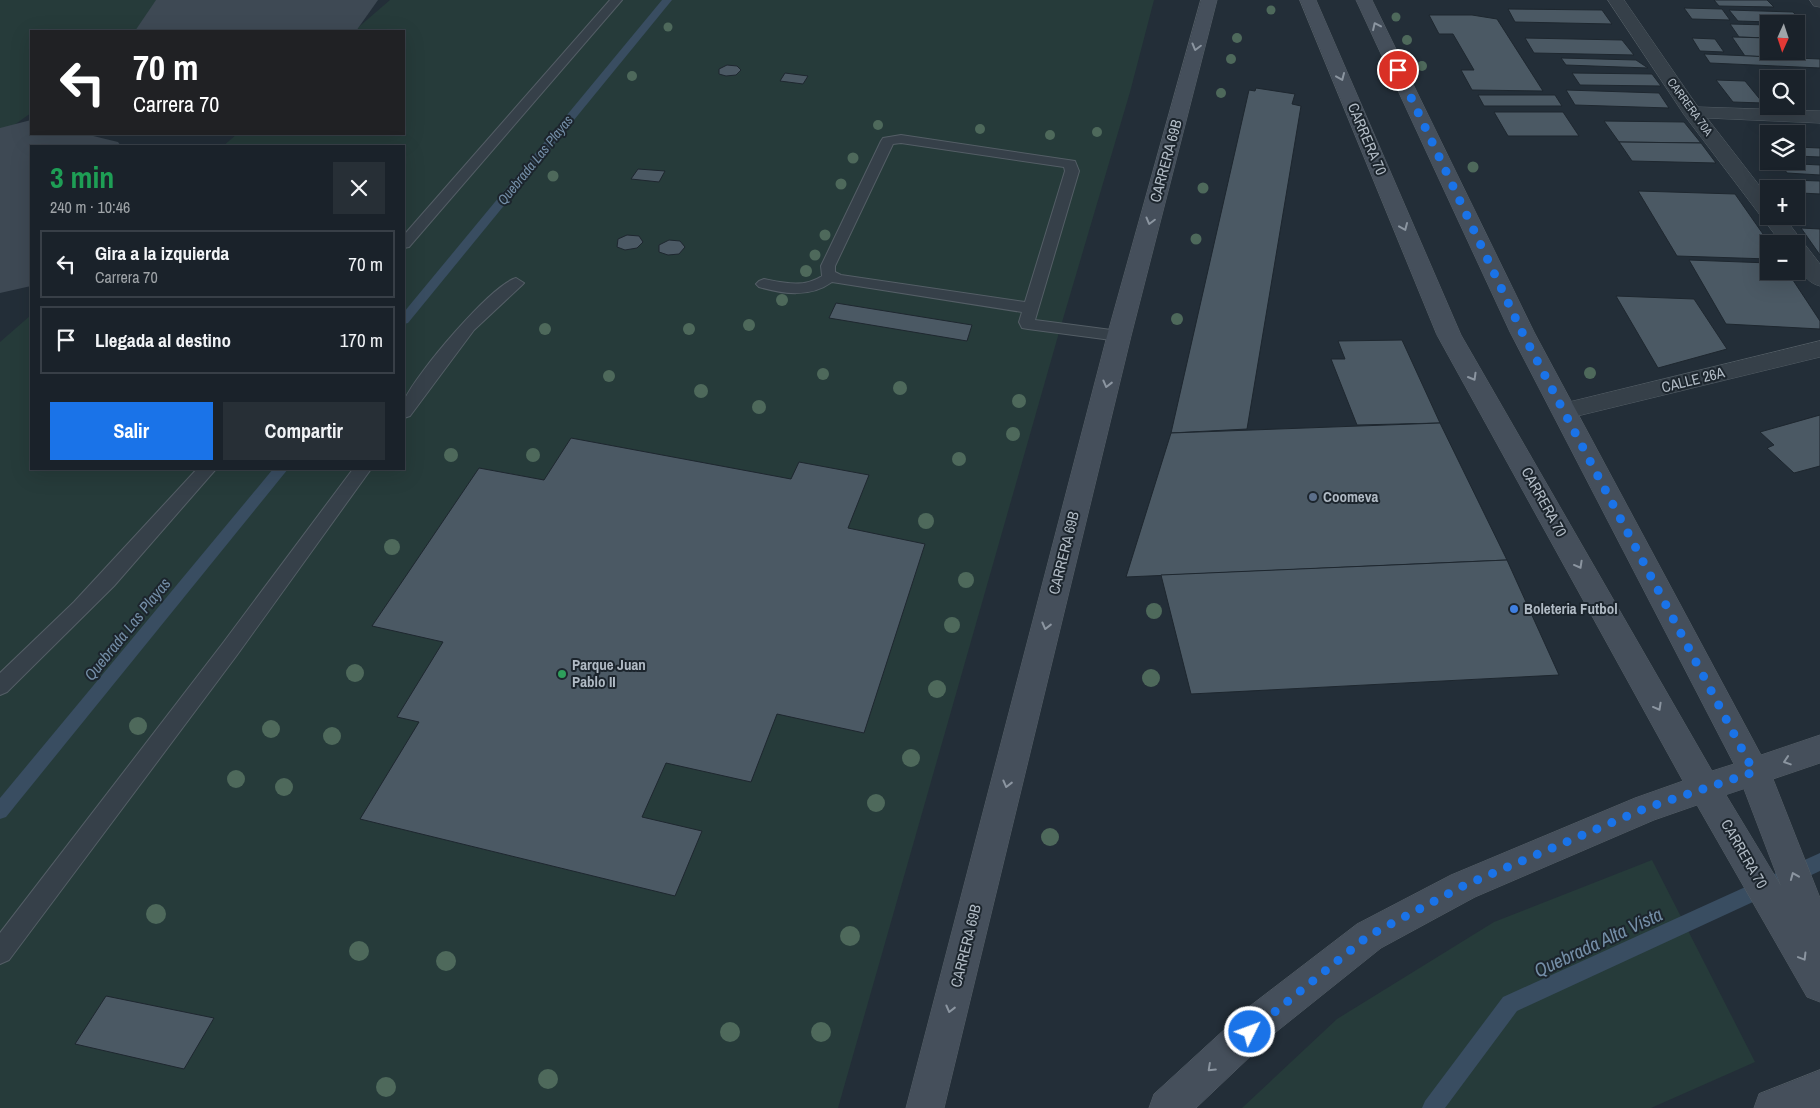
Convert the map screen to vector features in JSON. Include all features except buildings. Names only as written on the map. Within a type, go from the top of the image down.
[{"type":"main road","name":"CARRERA 69B","points":[[925,1108],[1119,336],[1209,0]]},
{"type":"main road","name":"CARRERA 70","points":[[1308,0],[1449,335],[1705,788],[1742,850],[1806,929]]},
{"type":"main road","name":"CARRERA 70","points":[[1364,0],[1522,332],[1754,772],[1778,835],[1820,984]]},
{"type":"main road","points":[[1168,1108],[1263,1019],[1368,936],[1463,886],[1646,808],[1820,749]]},
{"type":"main road","points":[[1772,1108],[1820,1089]]},
{"type":"street","name":"CARRERA 70A","points":[[1616,0],[1692,112],[1760,200]]},
{"type":"street","points":[[1692,112],[1820,117]]},
{"type":"street","points":[[1805,260],[1820,279]]},
{"type":"street","name":"CALLE 26A","points":[[1565,411],[1820,349]]},
{"type":"lane","points":[[405,243],[616,0]]},
{"type":"lane","points":[[1030,308],[831,276],[826,270],[888,141],[901,139],[1060,160],[1070,164],[1072,171],[1027,318],[1028,324],[1119,336]]},
{"type":"lane","points":[[764,284],[804,290],[820,285],[831,276]]},
{"type":"lane","points":[[405,411],[459,337],[480,313],[516,283]]},
{"type":"lane","points":[[0,686],[42,648],[88,601],[206,470]]},
{"type":"lane","points":[[0,952],[230,649],[361,470]]},
{"type":"green space","points":[[0,0],[185,0],[144,30],[30,30],[30,114],[0,135]]},
{"type":"green space","name":"Parque Juan Pablo II","points":[[390,0],[1154,0],[1130,92],[1060,329],[838,1108],[0,1108],[0,342],[30,316],[30,470],[405,470],[405,145],[224,145],[236,135],[405,135],[405,30],[355,30]]},
{"type":"green space","points":[[1652,860],[1755,1062],[1651,1108],[1242,1108],[1337,1019],[1494,922]]},
{"type":"waterway","name":"Quebrada Las Playas","points":[[405,319],[667,0]]},
{"type":"waterway","name":"Quebrada Las Playas","points":[[0,811],[280,470]]},
{"type":"waterway","name":"Quebrada Alta Vista","points":[[1432,1108],[1510,1004],[1820,862]]},
{"type":"runway","points":[[239,30],[278,0]]},
{"type":"runway","points":[[0,218],[30,195]]},
{"type":"place","name":"Coomeva","points":[[1313,497]]},
{"type":"place","name":"Boleteria Futbol","points":[[1514,609]]},
{"type":"place","name":"Parque Juan Pablo II","points":[[562,674]]},
{"type":"route","points":[[1250,1032],[1263,1019],[1368,936],[1463,886],[1646,808],[1754,772],[1522,332],[1398,70]]}]
